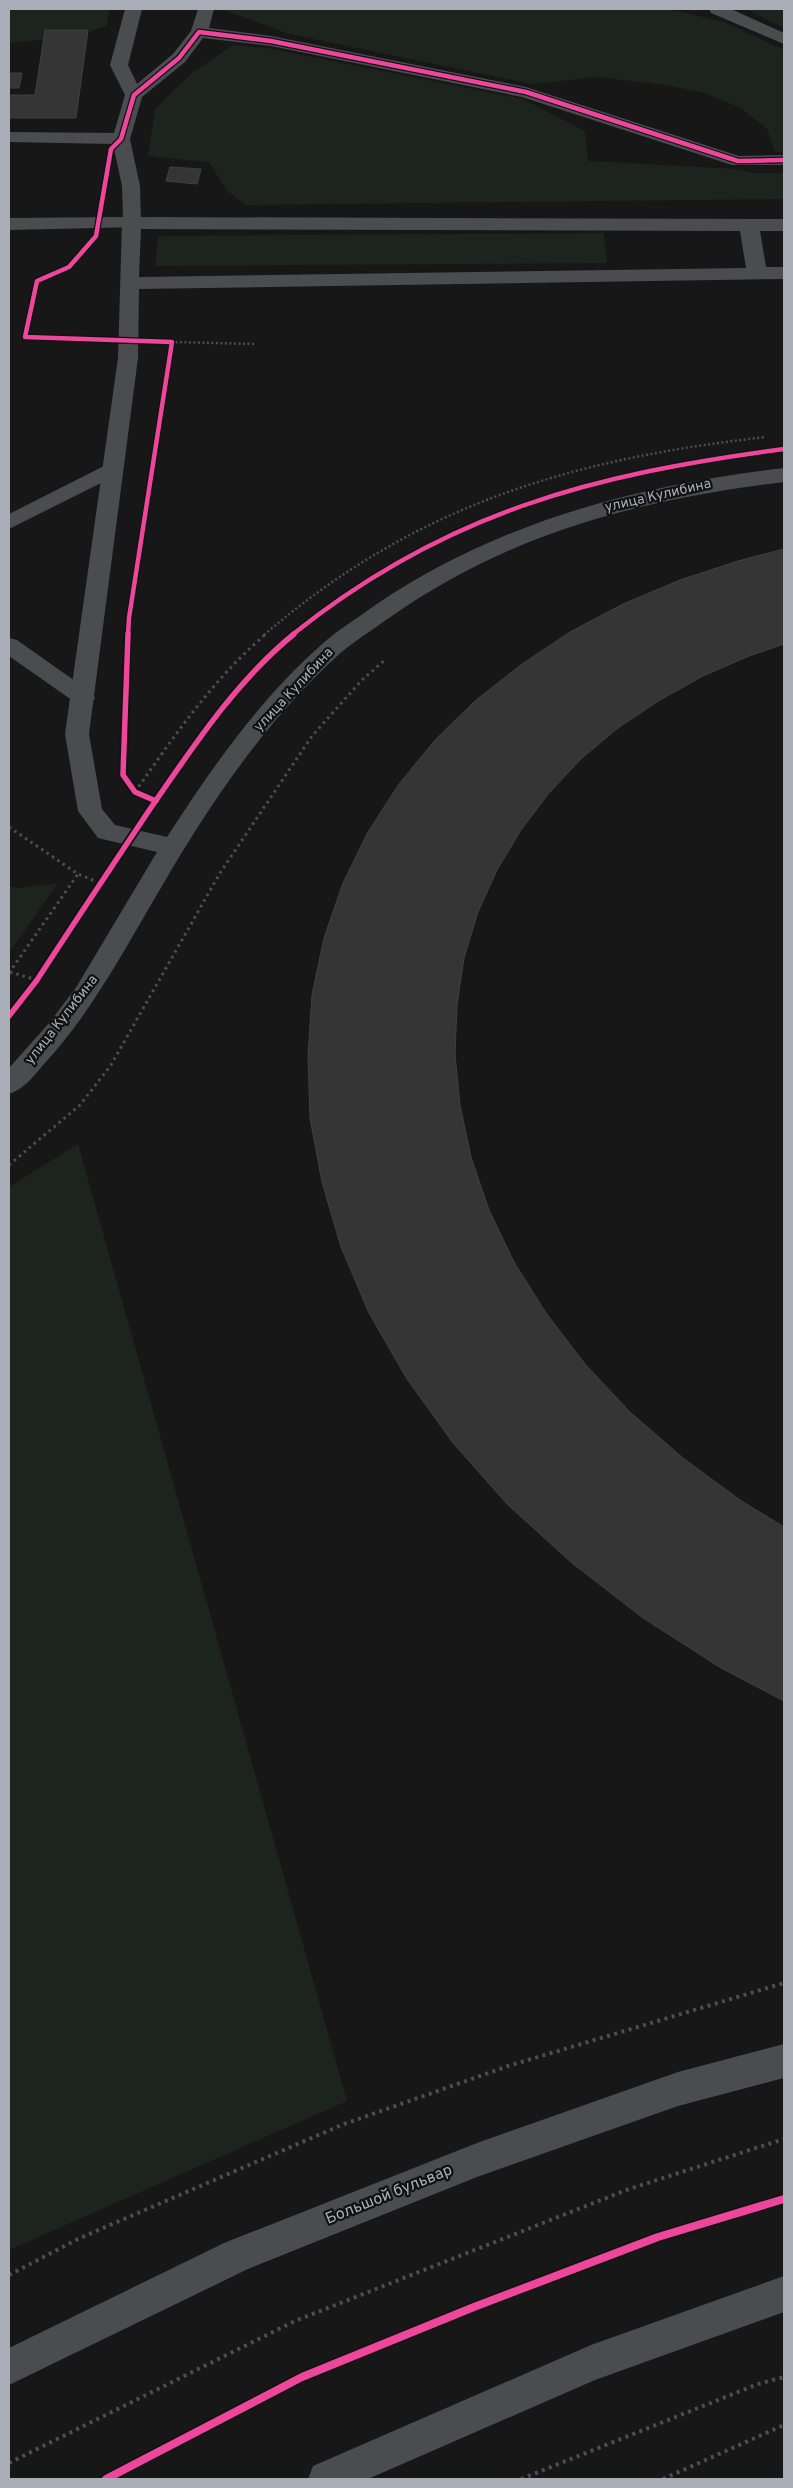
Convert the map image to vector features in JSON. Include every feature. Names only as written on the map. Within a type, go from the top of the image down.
[{"type":"street","points":[[172,847],[107,832],[90,811],[77,734],[84,698],[128,358],[128,283],[132,223],[784,225]]},
{"type":"street","points":[[749,224],[757,274]]},
{"type":"street","points":[[128,283],[784,273]]},
{"type":"street","name":"улица Кулибина","points":[[9,1084],[40,1052],[86,994],[172,847],[226,766],[267,716],[323,655],[382,610],[439,574],[503,542],[578,516],[653,495],[732,480],[784,475]]},
{"type":"street","name":"Большой бульвар","points":[[9,2368],[237,2256],[468,2164],[678,2089],[784,2061]]},
{"type":"street","points":[[326,2479],[591,2363],[784,2294]]},
{"type":"lane","points":[[133,9],[119,65],[134,95]]},
{"type":"lane","points":[[9,224],[132,223],[131,186],[121,138],[134,95],[179,58],[199,32],[206,9]]},
{"type":"lane","points":[[717,9],[784,39]]},
{"type":"lane","points":[[199,32],[271,41],[526,92],[738,160],[784,160]]},
{"type":"lane","points":[[9,138],[121,138]]},
{"type":"lane","points":[[9,522],[114,468]]},
{"type":"lane","points":[[9,646],[84,698]]},
{"type":"path","points":[[37,281],[69,267],[80,255]]},
{"type":"path","points":[[25,336],[86,338]]},
{"type":"path","points":[[172,342],[256,344]]},
{"type":"path","points":[[9,1165],[80,1106],[111,1065],[220,873],[312,736],[362,680],[389,658]]},
{"type":"path","points":[[95,891],[161,794]]},
{"type":"path","points":[[9,827],[78,874],[100,883]]},
{"type":"path","points":[[37,980],[9,973],[78,874]]},
{"type":"path","points":[[32,988],[42,972]]},
{"type":"path","points":[[9,2275],[80,2238],[344,2124],[508,2066],[784,1983]]},
{"type":"path","points":[[9,2463],[295,2321],[629,2189],[784,2139]]},
{"type":"path","points":[[521,2479],[740,2391],[784,2377]]},
{"type":"path","points":[[663,2479],[784,2425]]},
{"type":"shaded area","points":[[9,9],[109,9],[107,26],[71,37],[9,43]]},
{"type":"shaded area","points":[[222,9],[668,9],[724,22],[784,50],[784,153],[775,152],[767,129],[741,108],[704,93],[666,85],[597,77],[532,84],[289,34]]},
{"type":"shaded area","points":[[784,9],[784,28],[749,10]]},
{"type":"shaded area","points":[[233,45],[267,48],[523,99],[585,131],[588,161],[736,169],[754,173],[784,173],[784,199],[246,205],[226,190],[209,162],[148,156],[155,109],[192,73]]},
{"type":"shaded area","points":[[604,233],[607,263],[155,266],[158,236]]},
{"type":"shaded area","points":[[58,883],[9,953],[9,886],[19,888]]},
{"type":"shaded area","points":[[78,1144],[347,2101],[9,2250],[9,1187]]},
{"type":"building","points":[[45,30],[88,30],[76,118],[9,118],[9,95],[35,95]]},
{"type":"building","points":[[9,73],[22,73],[19,88],[9,88]]},
{"type":"building","points":[[170,167],[201,169],[197,184],[166,181]]},
{"type":"building","points":[[784,549],[784,644],[749,656],[703,676],[660,700],[618,728],[582,758],[549,793],[521,830],[497,870],[478,912],[464,958],[457,1005],[455,1055],[460,1105],[471,1157],[489,1210],[514,1262],[546,1313],[585,1364],[630,1412],[683,1458],[740,1500],[784,1527],[784,1701],[721,1668],[643,1618],[572,1563],[508,1505],[453,1443],[407,1379],[369,1313],[341,1247],[322,1182],[310,1118],[308,1056],[312,995],[324,938],[343,883],[368,832],[399,784],[435,740],[476,700],[522,664],[570,632],[623,604],[680,580],[738,561]]},
{"type":"cycle path","points":[[156,801],[135,792],[123,775],[129,618],[172,342],[25,337],[37,281],[69,267],[96,236],[111,149],[121,139],[134,95],[179,58],[199,32],[271,41],[526,92],[738,161],[784,160]]},
{"type":"cycle path","points":[[9,1016],[37,980],[153,805],[212,722],[269,656],[293,634],[328,608],[380,572],[433,542],[488,517],[544,497],[602,480],[662,467],[784,449]]},
{"type":"cycle path","points":[[106,2479],[302,2377],[474,2307],[658,2237],[784,2199]]}]
